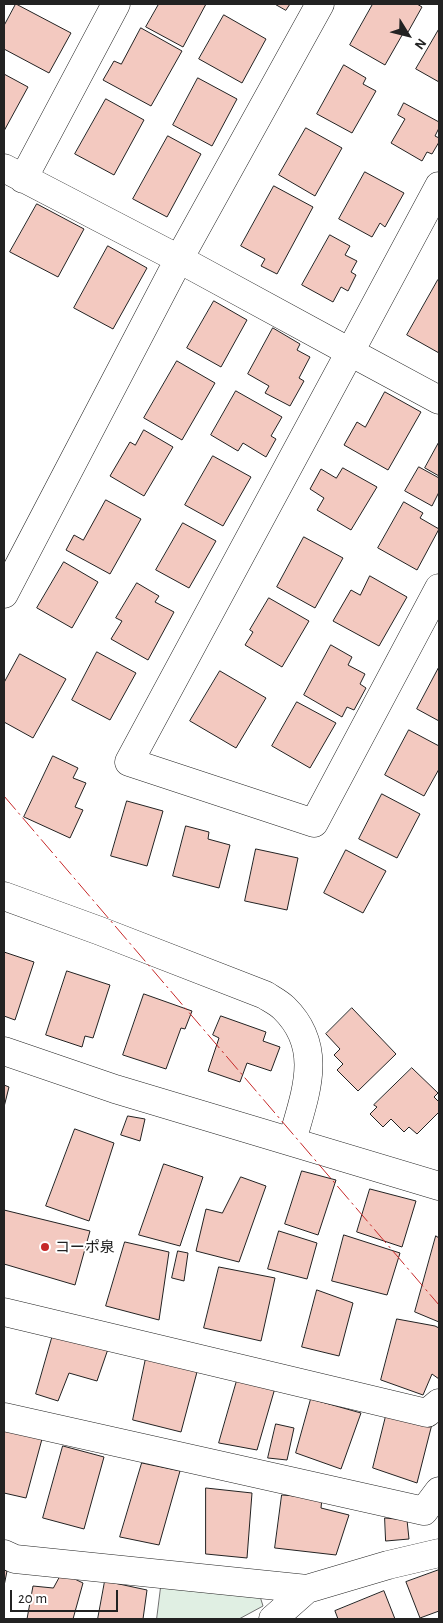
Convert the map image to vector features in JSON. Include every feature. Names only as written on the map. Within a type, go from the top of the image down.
[{"type":"street","points":[[116,4],[13,174],[178,259],[439,400]]},
{"type":"street","points":[[4,594],[178,259],[320,4]]},
{"type":"street","points":[[439,186],[128,762],[314,823],[439,588]]},
{"type":"street","points":[[4,896],[109,934],[265,995],[284,1008],[300,1028],[309,1051],[309,1081],[292,1141]]},
{"type":"street","points":[[4,1051],[115,1089],[439,1186]]},
{"type":"street","points":[[4,1312],[427,1413],[439,1403]]},
{"type":"street","points":[[4,1417],[424,1511],[439,1491]]},
{"type":"street","points":[[4,1554],[15,1559],[307,1589],[388,1565],[439,1553]]},
{"type":"street","points":[[273,1619],[307,1589]]},
{"type":"green space","points":[[161,1587],[259,1593],[263,1606],[239,1619],[157,1619]]},
{"type":"building","points":[[16,4],[71,33],[49,73],[4,49],[4,26]]},
{"type":"building","points":[[159,4],[206,4],[183,47],[146,27]]},
{"type":"building","points":[[275,4],[290,4],[286,10]]},
{"type":"building","points":[[373,4],[417,4],[422,7],[408,32],[405,30],[385,65],[350,45]]},
{"type":"building","points":[[224,15],[266,39],[242,83],[199,59]]},
{"type":"building","points":[[141,28],[182,51],[151,106],[103,80],[114,61],[121,64]]},
{"type":"building","points":[[439,29],[439,82],[416,69]]},
{"type":"building","points":[[344,65],[366,78],[363,84],[376,91],[352,133],[317,114]]},
{"type":"building","points":[[4,74],[28,87],[4,131]]},
{"type":"building","points":[[198,78],[237,99],[212,146],[173,125]]},
{"type":"building","points":[[106,99],[144,120],[114,175],[75,154]]},
{"type":"building","points":[[404,103],[439,122],[439,128],[435,136],[439,138],[439,142],[432,154],[427,152],[422,161],[391,143],[405,119],[398,115]]},
{"type":"building","points":[[306,128],[342,148],[315,196],[279,175]]},
{"type":"building","points":[[168,136],[201,154],[167,217],[133,199]]},
{"type":"building","points":[[365,172],[404,193],[385,227],[380,223],[372,237],[339,219]]},
{"type":"building","points":[[274,186],[313,207],[277,274],[261,266],[265,259],[241,246]]},
{"type":"building","points":[[37,204],[84,229],[58,277],[10,252]]},
{"type":"building","points":[[330,235],[350,246],[345,255],[357,261],[351,272],[356,275],[348,291],[341,287],[333,302],[302,285]]},
{"type":"building","points":[[108,246],[147,268],[113,329],[74,308]]},
{"type":"building","points":[[439,281],[439,353],[407,335]]},
{"type":"building","points":[[214,301],[247,320],[221,367],[187,348]]},
{"type":"building","points":[[273,328],[300,344],[297,350],[310,357],[299,378],[304,381],[290,406],[265,393],[269,386],[248,374]]},
{"type":"building","points":[[177,361],[215,383],[182,440],[144,418]]},
{"type":"building","points":[[236,391],[282,417],[271,436],[276,439],[266,457],[243,443],[238,451],[211,435]]},
{"type":"building","points":[[385,392],[421,412],[388,470],[344,445],[357,422],[365,427]]},
{"type":"building","points":[[144,430],[173,447],[144,496],[110,476],[130,442],[135,445]]},
{"type":"building","points":[[439,442],[439,476],[425,468]]},
{"type":"building","points":[[213,456],[251,477],[223,526],[185,505]]},
{"type":"building","points":[[419,467],[439,478],[439,492],[432,506],[405,491]]},
{"type":"building","points":[[343,468],[377,487],[351,530],[317,510],[324,498],[310,489],[321,469],[336,478]]},
{"type":"building","points":[[106,500],[141,519],[110,574],[66,550],[74,535],[83,540]]},
{"type":"building","points":[[404,502],[423,513],[420,518],[439,529],[417,570],[378,548]]},
{"type":"building","points":[[183,523],[216,541],[189,588],[156,570]]},
{"type":"building","points":[[304,537],[343,558],[315,608],[277,587]]},
{"type":"building","points":[[64,562],[98,582],[72,628],[37,608]]},
{"type":"building","points":[[370,576],[407,597],[379,646],[333,621],[351,590],[360,595]]},
{"type":"building","points":[[137,583],[159,596],[155,602],[174,612],[148,660],[111,639],[122,621],[116,618]]},
{"type":"building","points":[[269,598],[309,621],[282,667],[245,645],[253,632],[250,630]]},
{"type":"building","points":[[331,645],[352,657],[348,665],[365,674],[360,684],[366,688],[354,710],[347,707],[342,717],[304,695]]},
{"type":"building","points":[[97,652],[136,673],[110,720],[72,700]]},
{"type":"building","points":[[20,654],[66,679],[33,738],[4,722],[4,683]]},
{"type":"building","points":[[439,667],[439,721],[417,709]]},
{"type":"building","points":[[220,671],[266,698],[236,748],[190,721]]},
{"type":"building","points":[[297,702],[336,723],[310,768],[272,746]]},
{"type":"building","points":[[409,730],[439,746],[439,769],[424,796],[385,775]]},
{"type":"building","points":[[53,756],[78,768],[73,778],[86,783],[75,807],[83,810],[70,838],[24,817]]},
{"type":"building","points":[[382,794],[420,814],[397,858],[359,839]]},
{"type":"building","points":[[127,801],[163,811],[147,866],[111,856]]},
{"type":"building","points":[[186,826],[209,832],[208,839],[230,845],[219,888],[173,876]]},
{"type":"building","points":[[256,849],[298,858],[287,910],[245,901]]},
{"type":"building","points":[[346,850],[386,871],[363,913],[324,893]]},
{"type":"building","points":[[4,952],[34,962],[15,1020],[4,1016]]},
{"type":"building","points":[[67,971],[110,985],[93,1038],[85,1036],[82,1047],[46,1035]]},
{"type":"building","points":[[144,994],[192,1011],[185,1029],[181,1028],[166,1069],[123,1055]]},
{"type":"building","points":[[352,1008],[396,1054],[358,1091],[337,1070],[343,1064],[334,1055],[340,1049],[326,1034]]},
{"type":"building","points":[[221,1016],[266,1032],[263,1041],[280,1047],[271,1071],[247,1063],[240,1082],[208,1071],[219,1038],[213,1035]]},
{"type":"building","points":[[412,1068],[438,1093],[434,1097],[439,1102],[439,1112],[417,1134],[409,1127],[404,1132],[391,1119],[383,1127],[370,1114],[377,1107],[374,1105]]},
{"type":"building","points":[[4,1085],[9,1087],[4,1107]]},
{"type":"building","points":[[128,1116],[145,1119],[140,1141],[121,1135]]},
{"type":"building","points":[[75,1129],[114,1143],[89,1221],[46,1206]]},
{"type":"building","points":[[164,1164],[203,1177],[180,1246],[139,1235]]},
{"type":"building","points":[[302,1171],[336,1180],[318,1235],[285,1224]]},
{"type":"building","points":[[241,1177],[266,1186],[239,1262],[196,1251],[206,1209],[222,1213]]},
{"type":"building","points":[[370,1189],[416,1201],[402,1247],[357,1232]]},
{"type":"building","name":"コーポ泉","points":[[4,1210],[90,1231],[75,1285],[4,1264]]},
{"type":"building","points":[[279,1231],[317,1243],[307,1279],[268,1269]]},
{"type":"building","points":[[344,1235],[400,1253],[387,1295],[332,1281]]},
{"type":"building","points":[[436,1236],[439,1238],[439,1322],[415,1312]]},
{"type":"building","points":[[125,1242],[169,1252],[159,1320],[106,1306]]},
{"type":"building","points":[[178,1251],[188,1253],[184,1281],[172,1278]]},
{"type":"building","points":[[219,1267],[275,1278],[261,1341],[204,1328]]},
{"type":"building","points":[[317,1290],[353,1303],[339,1356],[302,1347]]},
{"type":"building","points":[[397,1319],[439,1328],[439,1379],[432,1374],[423,1395],[381,1380]]},
{"type":"building","points":[[54,1331],[108,1349],[97,1381],[69,1373],[58,1401],[36,1394]]},
{"type":"building","points":[[146,1358],[197,1372],[181,1432],[133,1420]]},
{"type":"building","points":[[238,1377],[275,1388],[257,1450],[219,1443]]},
{"type":"building","points":[[311,1399],[361,1413],[341,1469],[296,1453]]},
{"type":"building","points":[[387,1412],[432,1424],[417,1483],[373,1468]]},
{"type":"building","points":[[276,1424],[294,1428],[287,1460],[268,1458]]},
{"type":"building","points":[[4,1429],[42,1439],[26,1498],[4,1493]]},
{"type":"building","points":[[63,1446],[104,1457],[84,1529],[43,1518]]},
{"type":"building","points":[[142,1463],[180,1471],[159,1545],[120,1537]]},
{"type":"building","points":[[206,1488],[252,1493],[247,1558],[206,1554]]},
{"type":"building","points":[[282,1495],[322,1498],[321,1508],[349,1515],[336,1555],[275,1548]]},
{"type":"building","points":[[385,1518],[407,1520],[409,1539],[386,1541]]},
{"type":"building","points":[[4,1570],[7,1571],[4,1586]]},
{"type":"building","points":[[439,1570],[439,1611],[420,1618],[406,1582]]},
{"type":"building","points":[[62,1573],[83,1583],[73,1619],[27,1619],[33,1586],[53,1588]]},
{"type":"building","points":[[105,1581],[147,1590],[143,1619],[98,1619]]},
{"type":"building","points":[[384,1591],[395,1619],[338,1619],[335,1611]]},
{"type":"power","points":[[4,796],[439,1305]]},
{"type":"place","name":"コーポ泉","points":[[45,1247]]}]
